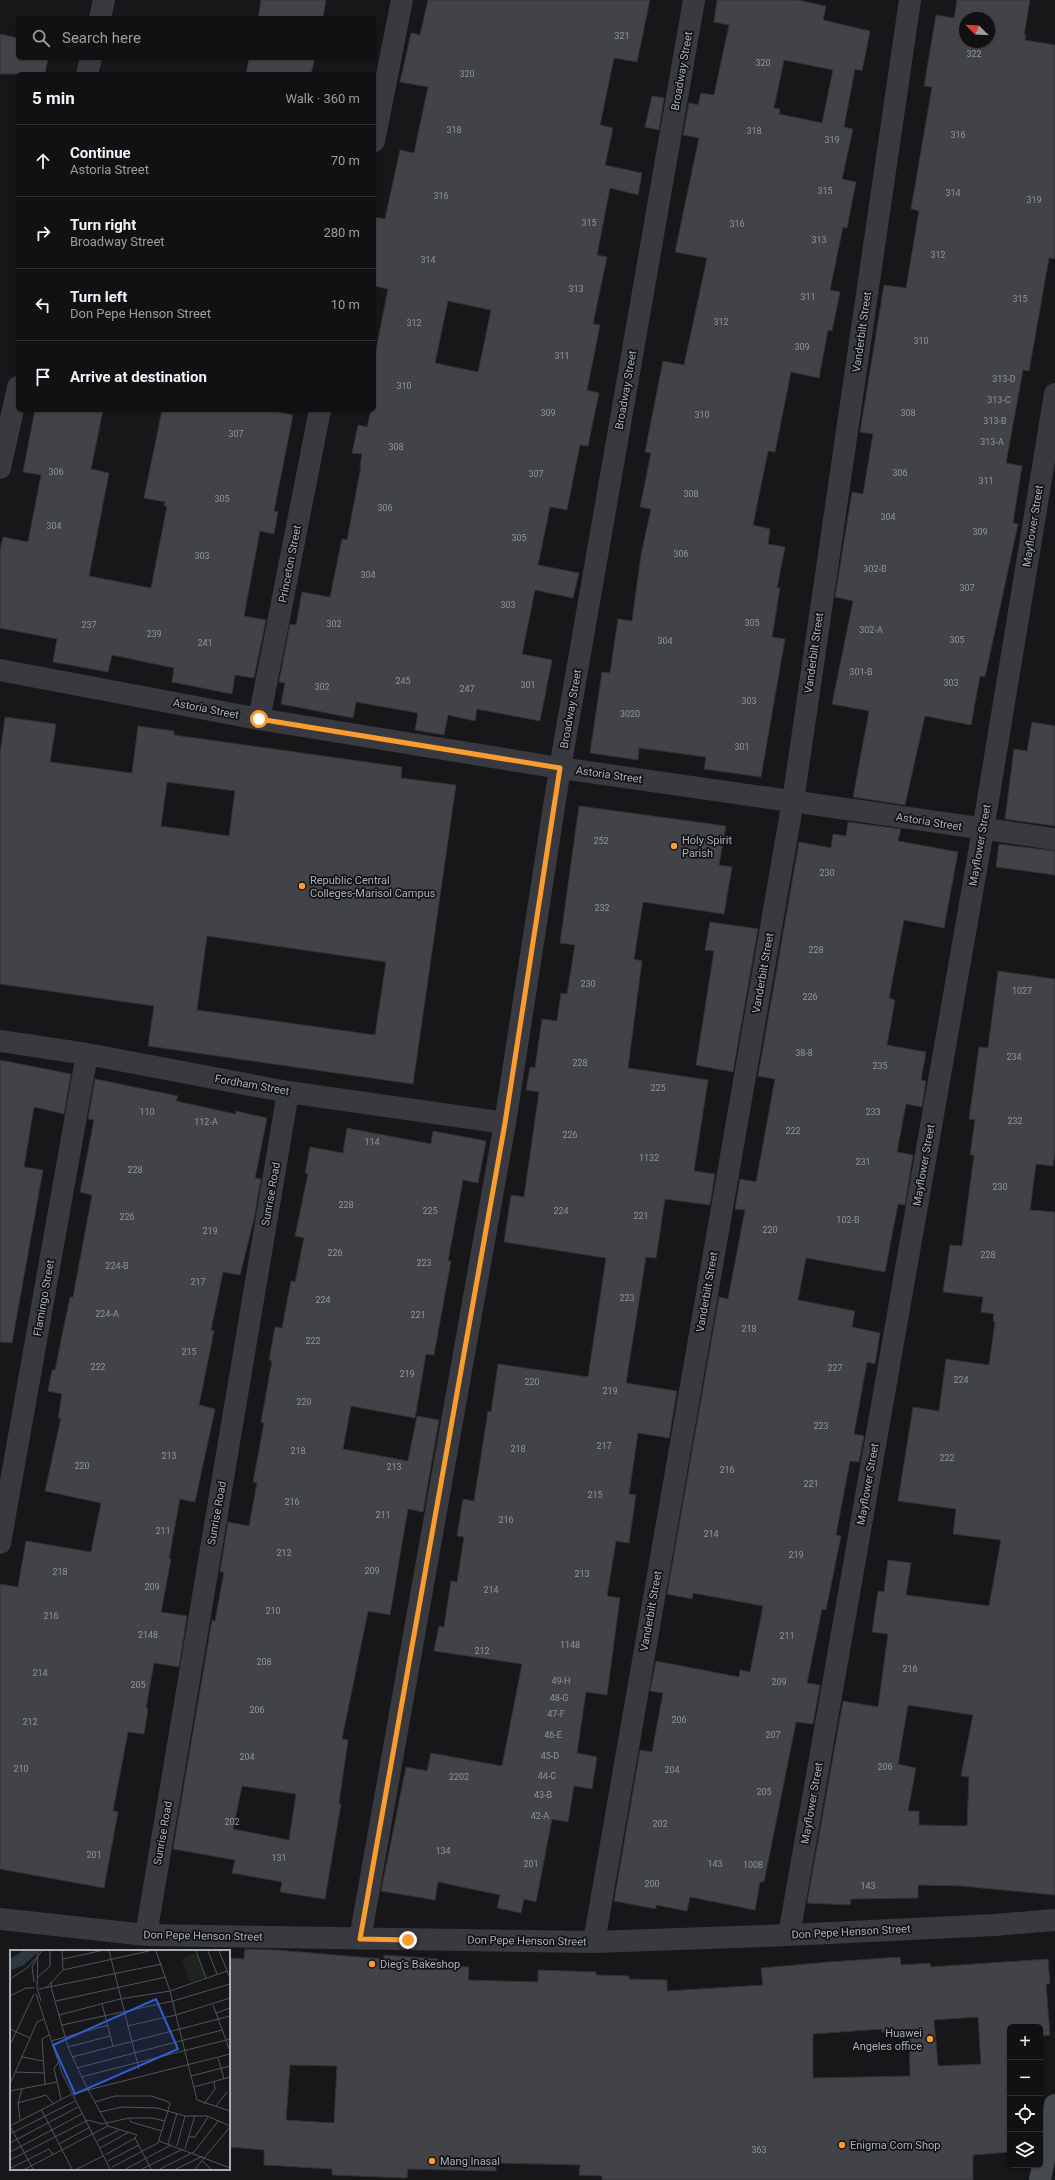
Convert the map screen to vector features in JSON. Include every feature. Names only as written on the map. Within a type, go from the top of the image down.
[{"type":"street","points":[[100,16],[104,0]]},
{"type":"street","points":[[376,131],[402,0]]},
{"type":"street","name":"Broadway Street","points":[[360,1939],[505,1123],[560,768],[694,0]]},
{"type":"street","name":"Vanderbilt Street","points":[[594,1942],[793,801],[910,0]]},
{"type":"street","points":[[88,72],[90,60]]},
{"type":"street","name":"Mayflower Street","points":[[789,1935],[983,830],[1055,394]]},
{"type":"street","points":[[0,468],[16,396]]},
{"type":"street","name":"Princeton Street","points":[[259,719],[320,412]]},
{"type":"street","name":"Astoria Street","points":[[0,670],[259,719],[560,768],[983,830],[1055,839]]},
{"type":"street","name":"Fordham Street","points":[[0,1041],[87,1054],[288,1092],[505,1123]]},
{"type":"street","name":"Flamingo Street","points":[[0,1543],[87,1054]]},
{"type":"street","name":"Sunrise Road","points":[[146,1935],[288,1092]]},
{"type":"street","name":"Don Pepe Henson Street","points":[[0,1919],[146,1935],[594,1942],[789,1935],[1055,1920]]},
{"type":"street","points":[[1040,2180],[1055,2105]]},
{"type":"building","points":[[261,0],[326,0],[323,16],[258,16]]},
{"type":"building","points":[[428,0],[650,0],[637,62],[614,58],[600,125],[613,128],[605,165],[642,173],[638,195],[610,188],[597,255],[607,257],[593,324],[600,325],[587,390],[599,393],[588,446],[580,445],[567,510],[550,507],[538,565],[579,573],[573,598],[535,590],[522,654],[552,660],[540,721],[477,709],[475,721],[448,715],[444,735],[415,730],[418,713],[356,702],[353,718],[281,704],[285,683],[279,682],[290,624],[296,625],[302,592],[330,597],[342,539],[347,540],[361,466],[362,454],[352,453],[358,425],[367,427],[371,412],[376,412],[376,350],[388,289],[376,286],[376,217],[385,219],[400,150],[414,153],[428,87],[400,82],[411,33],[420,35]],"holes":[[[448,301],[491,310],[478,372],[435,363]]]},
{"type":"building","points":[[717,0],[798,0],[826,6],[823,20],[870,31],[862,71],[855,69],[844,127],[853,129],[842,179],[856,182],[847,228],[843,227],[830,290],[840,292],[832,331],[828,330],[819,378],[791,372],[775,452],[768,451],[753,525],[770,529],[768,544],[785,547],[777,588],[780,588],[772,637],[785,639],[761,777],[704,769],[706,757],[639,748],[638,760],[590,753],[602,672],[610,673],[618,619],[632,621],[641,555],[651,509],[640,507],[651,453],[645,452],[663,361],[684,365],[707,258],[675,252],[699,138],[683,135],[689,103],[698,105],[701,93],[714,95],[729,25],[714,22]],"holes":[[[784,60],[833,70],[822,123],[779,114],[780,109],[774,108]]]},
{"type":"building","points":[[957,0],[1030,0],[1024,35],[1026,35],[1025,40],[1055,45],[1055,259],[1049,258],[1029,371],[1023,370],[1006,463],[1022,466],[1013,523],[1018,524],[985,677],[980,676],[971,725],[925,716],[905,805],[853,797],[869,711],[832,704],[853,601],[835,597],[852,492],[863,494],[873,434],[860,432],[884,285],[906,288],[919,211],[911,209],[932,87],[924,86],[936,15],[954,18]]},
{"type":"building","points":[[0,34],[16,38],[16,60],[48,60],[45,72],[16,72],[16,74],[0,74]]},
{"type":"building","points":[[249,60],[314,60],[312,72],[246,72]]},
{"type":"building","points":[[652,96],[664,98],[659,130],[645,127]]},
{"type":"building","points":[[35,412],[103,412],[91,469],[109,473],[89,576],[151,588],[167,506],[164,506],[165,502],[144,498],[162,412],[278,412],[293,415],[274,511],[278,512],[274,534],[260,531],[244,616],[266,620],[254,678],[235,675],[232,694],[172,682],[174,668],[112,655],[108,672],[53,662],[57,639],[0,628],[0,550],[3,537],[28,542],[41,475],[23,472]]},
{"type":"building","points":[[5,717],[56,724],[50,762],[132,773],[138,726],[174,731],[174,735],[402,767],[401,778],[456,785],[413,1084],[148,1046],[154,1006],[0,984],[0,754]],"holes":[[[167,782],[235,791],[229,836],[161,826]],[[207,936],[386,962],[375,1035],[197,1010]]]},
{"type":"building","points":[[1032,722],[1055,726],[1055,826],[1005,819],[1014,749],[1027,751]]},
{"type":"building","points":[[579,806],[726,826],[719,865],[732,867],[724,914],[643,902],[634,959],[642,961],[628,1068],[708,1080],[694,1171],[715,1174],[710,1205],[665,1199],[656,1258],[646,1257],[626,1383],[677,1391],[669,1438],[638,1433],[629,1494],[636,1495],[629,1543],[616,1541],[607,1596],[620,1598],[607,1695],[586,1692],[577,1753],[597,1757],[592,1789],[574,1786],[568,1822],[552,1819],[536,1902],[524,1899],[521,1913],[497,1908],[500,1895],[438,1882],[435,1900],[381,1891],[406,1767],[427,1771],[431,1753],[502,1766],[522,1664],[434,1651],[439,1626],[444,1627],[451,1581],[457,1582],[464,1537],[457,1536],[463,1499],[474,1501],[488,1411],[491,1412],[498,1364],[588,1377],[606,1258],[504,1242],[511,1195],[524,1197],[539,1092],[526,1090],[530,1067],[535,1068],[542,1019],[557,1021],[561,993],[567,994],[575,945],[560,943]]},
{"type":"building","points":[[848,822],[901,829],[898,841],[958,852],[944,928],[904,920],[889,998],[895,1000],[887,1045],[926,1052],[921,1080],[926,1081],[922,1107],[906,1104],[897,1152],[913,1155],[905,1205],[898,1204],[885,1272],[806,1258],[798,1300],[855,1311],[852,1327],[880,1333],[875,1364],[867,1362],[854,1434],[864,1436],[859,1462],[850,1461],[836,1535],[841,1536],[826,1610],[822,1609],[807,1683],[820,1685],[813,1724],[796,1722],[764,1882],[760,1882],[755,1910],[690,1897],[687,1911],[656,1905],[656,1909],[614,1901],[640,1750],[652,1752],[663,1693],[650,1691],[656,1661],[739,1677],[740,1670],[750,1672],[763,1606],[693,1593],[692,1599],[667,1594],[719,1297],[728,1299],[745,1210],[735,1209],[740,1179],[756,1182],[775,1079],[758,1076],[799,842],[831,848],[833,834],[846,836]]},
{"type":"building","points":[[999,844],[1055,851],[1055,875],[996,867]]},
{"type":"building","points":[[710,922],[758,929],[733,1072],[696,1065],[714,951],[705,950]]},
{"type":"building","points":[[998,971],[1055,979],[1055,1151],[1053,1166],[1036,1164],[1030,1210],[1055,1212],[1055,1895],[961,1886],[918,1885],[918,1898],[851,1899],[850,1905],[807,1903],[843,1701],[878,1707],[888,1634],[872,1632],[878,1591],[884,1592],[888,1560],[911,1563],[906,1595],[989,1606],[1001,1540],[953,1534],[956,1509],[898,1501],[913,1407],[939,1411],[946,1359],[989,1365],[995,1322],[993,1321],[994,1314],[981,1312],[983,1297],[943,1292],[950,1245],[962,1246],[974,1155],[970,1155],[975,1120],[969,1119],[979,1047],[988,1048]],"holes":[[[908,1705],[973,1715],[961,1776],[969,1777],[967,1826],[919,1825],[919,1811],[908,1811],[916,1768],[898,1764]]]},
{"type":"building","points":[[0,1060],[71,1074],[64,1114],[34,1107],[24,1167],[43,1170],[12,1343],[0,1342]]},
{"type":"building","points":[[95,1079],[178,1096],[176,1101],[235,1114],[236,1111],[267,1118],[255,1178],[261,1179],[254,1219],[240,1275],[223,1272],[211,1330],[214,1331],[199,1405],[215,1409],[195,1502],[180,1499],[169,1558],[171,1559],[161,1612],[187,1616],[179,1667],[154,1663],[146,1708],[148,1709],[144,1734],[128,1732],[113,1811],[118,1812],[104,1888],[0,1869],[0,1584],[18,1587],[26,1541],[91,1552],[101,1503],[45,1491],[61,1418],[58,1418],[62,1394],[48,1391],[52,1370],[55,1370],[70,1297],[73,1297],[92,1195],[80,1192],[94,1120],[88,1119]]},
{"type":"building","points":[[347,1128],[431,1144],[433,1131],[486,1141],[478,1183],[463,1180],[448,1261],[451,1261],[434,1355],[426,1354],[415,1418],[351,1406],[343,1449],[408,1461],[417,1416],[439,1420],[423,1512],[408,1509],[390,1615],[368,1611],[342,1739],[348,1740],[339,1803],[341,1804],[325,1899],[280,1892],[282,1882],[232,1873],[235,1860],[173,1849],[212,1620],[215,1621],[224,1572],[220,1572],[228,1522],[249,1526],[257,1483],[253,1482],[264,1423],[261,1422],[272,1361],[269,1360],[275,1327],[282,1328],[291,1281],[295,1282],[304,1238],[295,1236],[308,1174],[305,1173],[310,1147],[343,1153]],"holes":[[[242,1786],[296,1794],[289,1840],[233,1829]]]},
{"type":"building","points":[[245,1949],[276,1950],[384,1959],[384,1955],[438,1959],[437,1966],[469,1967],[468,1980],[538,1982],[538,1970],[596,1972],[596,1975],[629,1976],[629,1979],[667,1980],[667,1991],[763,1985],[761,1968],[829,1962],[900,1957],[901,1965],[930,1963],[931,1967],[1048,1959],[1050,1984],[1046,1984],[1050,2035],[1043,2036],[1043,2024],[1007,2024],[1007,2152],[973,2155],[973,2180],[602,2180],[602,2176],[579,2175],[580,2165],[496,2163],[496,2171],[408,2169],[407,2178],[332,2175],[332,2169],[264,2165],[264,2150],[230,2147],[230,1958],[244,1959]],"holes":[[[978,2017],[981,2064],[938,2066],[934,2020]],[[882,2029],[882,2032],[909,2030],[910,2076],[813,2078],[813,2034]],[[290,2065],[337,2066],[334,2123],[286,2120]]]},
{"type":"place","name":"Holy Spirit Parish","points":[[674,846]]},
{"type":"place","name":"Republic Central Colleges-Marisol Campus","points":[[302,886]]},
{"type":"place","name":"Dieg's Bakeshop","points":[[372,1964]]},
{"type":"place","name":"Huawei Angeles office","points":[[930,2039]]},
{"type":"place","name":"Enigma Com Shop","points":[[842,2145]]},
{"type":"place","name":"Mang Inasal","points":[[432,2161]]},
{"type":"route","points":[[259,719],[560,768],[505,1123],[360,1939],[408,1940]]}]
